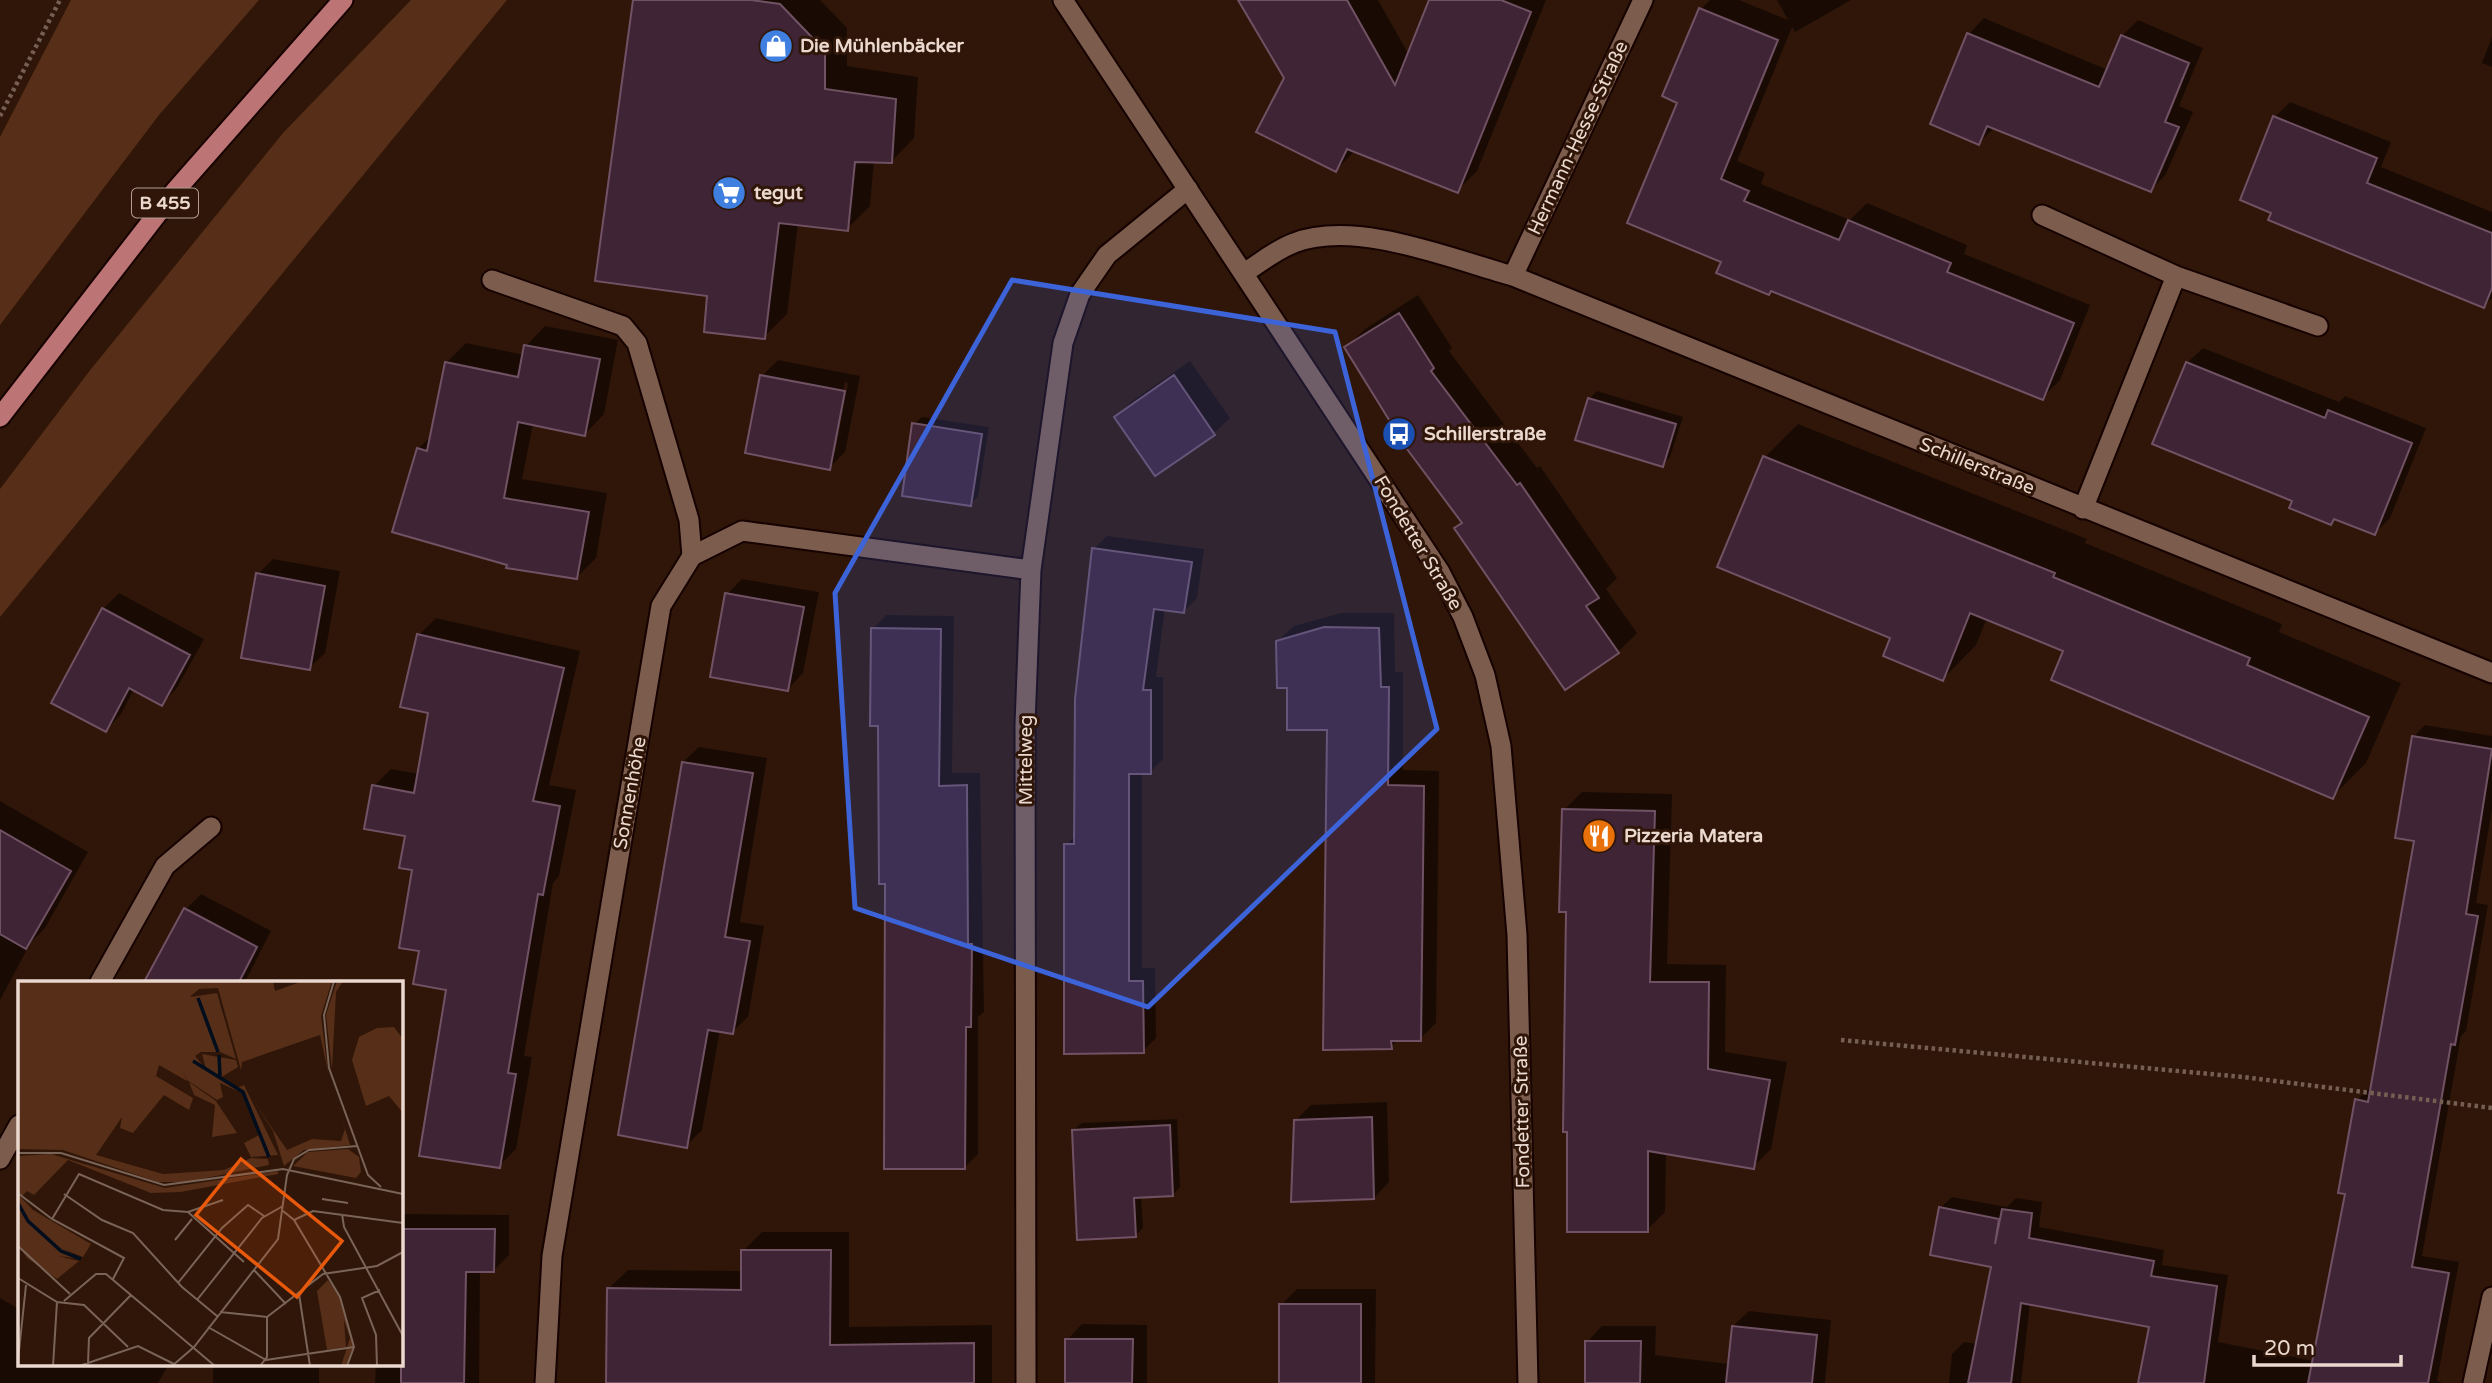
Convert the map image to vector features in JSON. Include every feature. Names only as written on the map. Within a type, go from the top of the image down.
[{"type":"main road","name":"B 455","points":[[0,417],[175,191],[343,0]]},
{"type":"street","name":"Fondetter Straße","points":[[1063,0],[1440,572],[1463,617],[1485,675],[1501,746],[1517,935],[1528,1383]]},
{"type":"street","name":"Hermann-Hesse-Straße","points":[[1513,276],[1643,0]]},
{"type":"street","name":"Mittelweg","points":[[1026,1383],[1025,724],[1031,570],[1063,343],[1080,294],[1107,255],[1188,189]]},
{"type":"street","points":[[2042,215],[2176,276],[2318,326]]},
{"type":"street","name":"Schillerstraße","points":[[1244,273],[1293,243],[1328,234],[1363,235],[1513,276],[2492,673]]},
{"type":"street","points":[[2083,509],[2176,276]]},
{"type":"street","points":[[492,280],[624,326],[637,343],[688,520],[692,556],[742,531],[1031,570]]},
{"type":"street","name":"Sonnenhöhe","points":[[545,1383],[552,1256],[662,606],[692,556]]},
{"type":"street","points":[[101,981],[165,866],[211,827]]},
{"type":"street","points":[[0,1159],[18,1127]]},
{"type":"street","points":[[2473,1383],[2490,1320],[2492,1297]]},
{"type":"path","points":[[0,116],[61,0]]},
{"type":"path","points":[[1841,1040],[2243,1077],[2492,1108]]},
{"type":"highlighted area","points":[[1012,280],[1335,332],[1437,729],[1148,1007],[855,908],[835,593]]},
{"type":"shaded area","points":[[71,0],[259,0],[159,115],[0,325],[0,137]]},
{"type":"shaded area","points":[[411,0],[507,0],[0,617],[0,489],[91,369],[283,133]]},
{"type":"building","name":"tegut","points":[[633,0],[751,0],[780,4],[825,51],[825,89],[896,99],[892,163],[855,162],[848,231],[779,223],[765,339],[704,332],[707,296],[595,281]]},
{"type":"building","points":[[1238,0],[1347,0],[1395,85],[1429,0],[1501,0],[1531,12],[1458,193],[1347,149],[1336,172],[1256,132],[1284,78]]},
{"type":"building","points":[[1699,8],[1778,40],[1721,179],[1749,191],[1744,201],[1839,240],[1848,220],[1951,263],[1947,272],[2074,323],[2043,400],[1771,291],[1769,295],[1716,273],[1721,262],[1627,223],[1677,103],[1662,96]]},
{"type":"building","points":[[1967,33],[2099,87],[2121,35],[2189,63],[2165,122],[2179,127],[2151,192],[1987,126],[1979,145],[1930,124]]},
{"type":"building","points":[[2273,116],[2377,158],[2367,183],[2492,233],[2492,288],[2484,308],[2268,220],[2271,213],[2240,200]]},
{"type":"building","points":[[1399,313],[1434,368],[1431,371],[1517,485],[1520,483],[1599,598],[1586,606],[1619,653],[1565,690],[1454,528],[1462,523],[1407,449],[1344,347]]},
{"type":"building","points":[[524,345],[600,359],[585,436],[518,422],[504,498],[589,512],[577,579],[506,568],[507,565],[392,532],[417,448],[427,451],[445,362],[518,377]]},
{"type":"building","points":[[2186,362],[2325,418],[2328,410],[2412,443],[2375,535],[2334,519],[2331,525],[2289,508],[2292,501],[2152,444]]},
{"type":"building","points":[[760,375],[845,391],[830,470],[745,453]]},
{"type":"building","points":[[1174,375],[1215,435],[1155,476],[1114,417]]},
{"type":"building","points":[[1588,398],[1676,424],[1663,467],[1575,440]]},
{"type":"building","points":[[912,423],[982,434],[971,506],[902,496]]},
{"type":"building","points":[[1763,456],[2055,573],[2053,577],[2250,658],[2247,665],[2369,717],[2333,799],[2051,680],[2063,651],[1970,613],[1943,681],[1883,656],[1890,638],[1717,567]]},
{"type":"building","points":[[1092,548],[1192,562],[1184,613],[1154,609],[1143,690],[1151,690],[1151,774],[1129,774],[1129,981],[1143,981],[1144,1053],[1064,1054],[1064,844],[1074,844],[1075,699]]},
{"type":"building","points":[[256,573],[325,586],[310,670],[241,658]]},
{"type":"building","points":[[725,593],[804,607],[788,691],[710,677]]},
{"type":"building","points":[[102,608],[190,655],[162,706],[129,688],[106,732],[51,703]]},
{"type":"building","points":[[1324,627],[1379,628],[1381,687],[1389,687],[1388,785],[1424,786],[1421,1041],[1391,1041],[1392,1049],[1323,1050],[1327,730],[1287,730],[1287,688],[1277,688],[1276,641]]},
{"type":"building","points":[[871,628],[941,629],[939,786],[967,785],[968,944],[972,944],[971,1027],[966,1027],[965,1169],[884,1169],[885,884],[879,884],[878,726],[870,726]]},
{"type":"building","points":[[417,634],[564,668],[533,801],[560,806],[543,895],[538,894],[508,1073],[516,1074],[500,1168],[419,1156],[446,990],[413,984],[419,951],[399,948],[412,870],[399,868],[405,836],[364,829],[372,785],[414,793],[428,713],[400,707]]},
{"type":"building","points":[[2412,736],[2492,749],[2466,914],[2478,916],[2455,1045],[2451,1044],[2412,1267],[2449,1273],[2428,1383],[2308,1383],[2345,1194],[2338,1193],[2355,1099],[2368,1102],[2414,841],[2395,838]]},
{"type":"building","points":[[682,762],[753,773],[725,937],[750,941],[733,1034],[708,1030],[687,1148],[618,1135]]},
{"type":"building","points":[[1562,809],[1655,811],[1650,982],[1709,982],[1708,1069],[1770,1080],[1754,1169],[1648,1151],[1648,1232],[1567,1232],[1567,1132],[1563,1132],[1566,912],[1559,912]]},
{"type":"building","points":[[0,830],[71,871],[26,949],[0,934]]},
{"type":"building","points":[[184,908],[257,947],[240,981],[145,981]]},
{"type":"building","points":[[1372,1117],[1374,1199],[1291,1202],[1294,1120]]},
{"type":"building","points":[[1170,1125],[1173,1196],[1134,1198],[1136,1237],[1077,1240],[1072,1130]]},
{"type":"building","points":[[1939,1207],[1999,1219],[1995,1244],[2002,1209],[2032,1213],[2029,1238],[2154,1261],[2151,1276],[2217,1286],[2204,1383],[2138,1383],[2149,1327],[2021,1303],[2011,1383],[1968,1383],[1991,1267],[1930,1255]]},
{"type":"building","points":[[402,1229],[495,1229],[494,1272],[466,1272],[464,1383],[401,1383]]},
{"type":"building","points":[[741,1250],[831,1250],[830,1345],[974,1343],[974,1383],[606,1383],[607,1288],[741,1290]]},
{"type":"building","points":[[1279,1304],[1361,1304],[1361,1383],[1279,1383]]},
{"type":"building","points":[[1732,1326],[1817,1335],[1812,1383],[1726,1383]]},
{"type":"building","points":[[1065,1339],[1133,1339],[1132,1383],[1065,1383]]},
{"type":"building","points":[[1585,1341],[1641,1341],[1640,1383],[1585,1383]]},
{"type":"place","name":"Die Mühlenbäcker","points":[[776,46]]},
{"type":"place","name":"tegut","points":[[729,193]]},
{"type":"place","name":"Schillerstraße","points":[[1399,434]]},
{"type":"place","name":"Pizzeria Matera","points":[[1599,836]]}]
